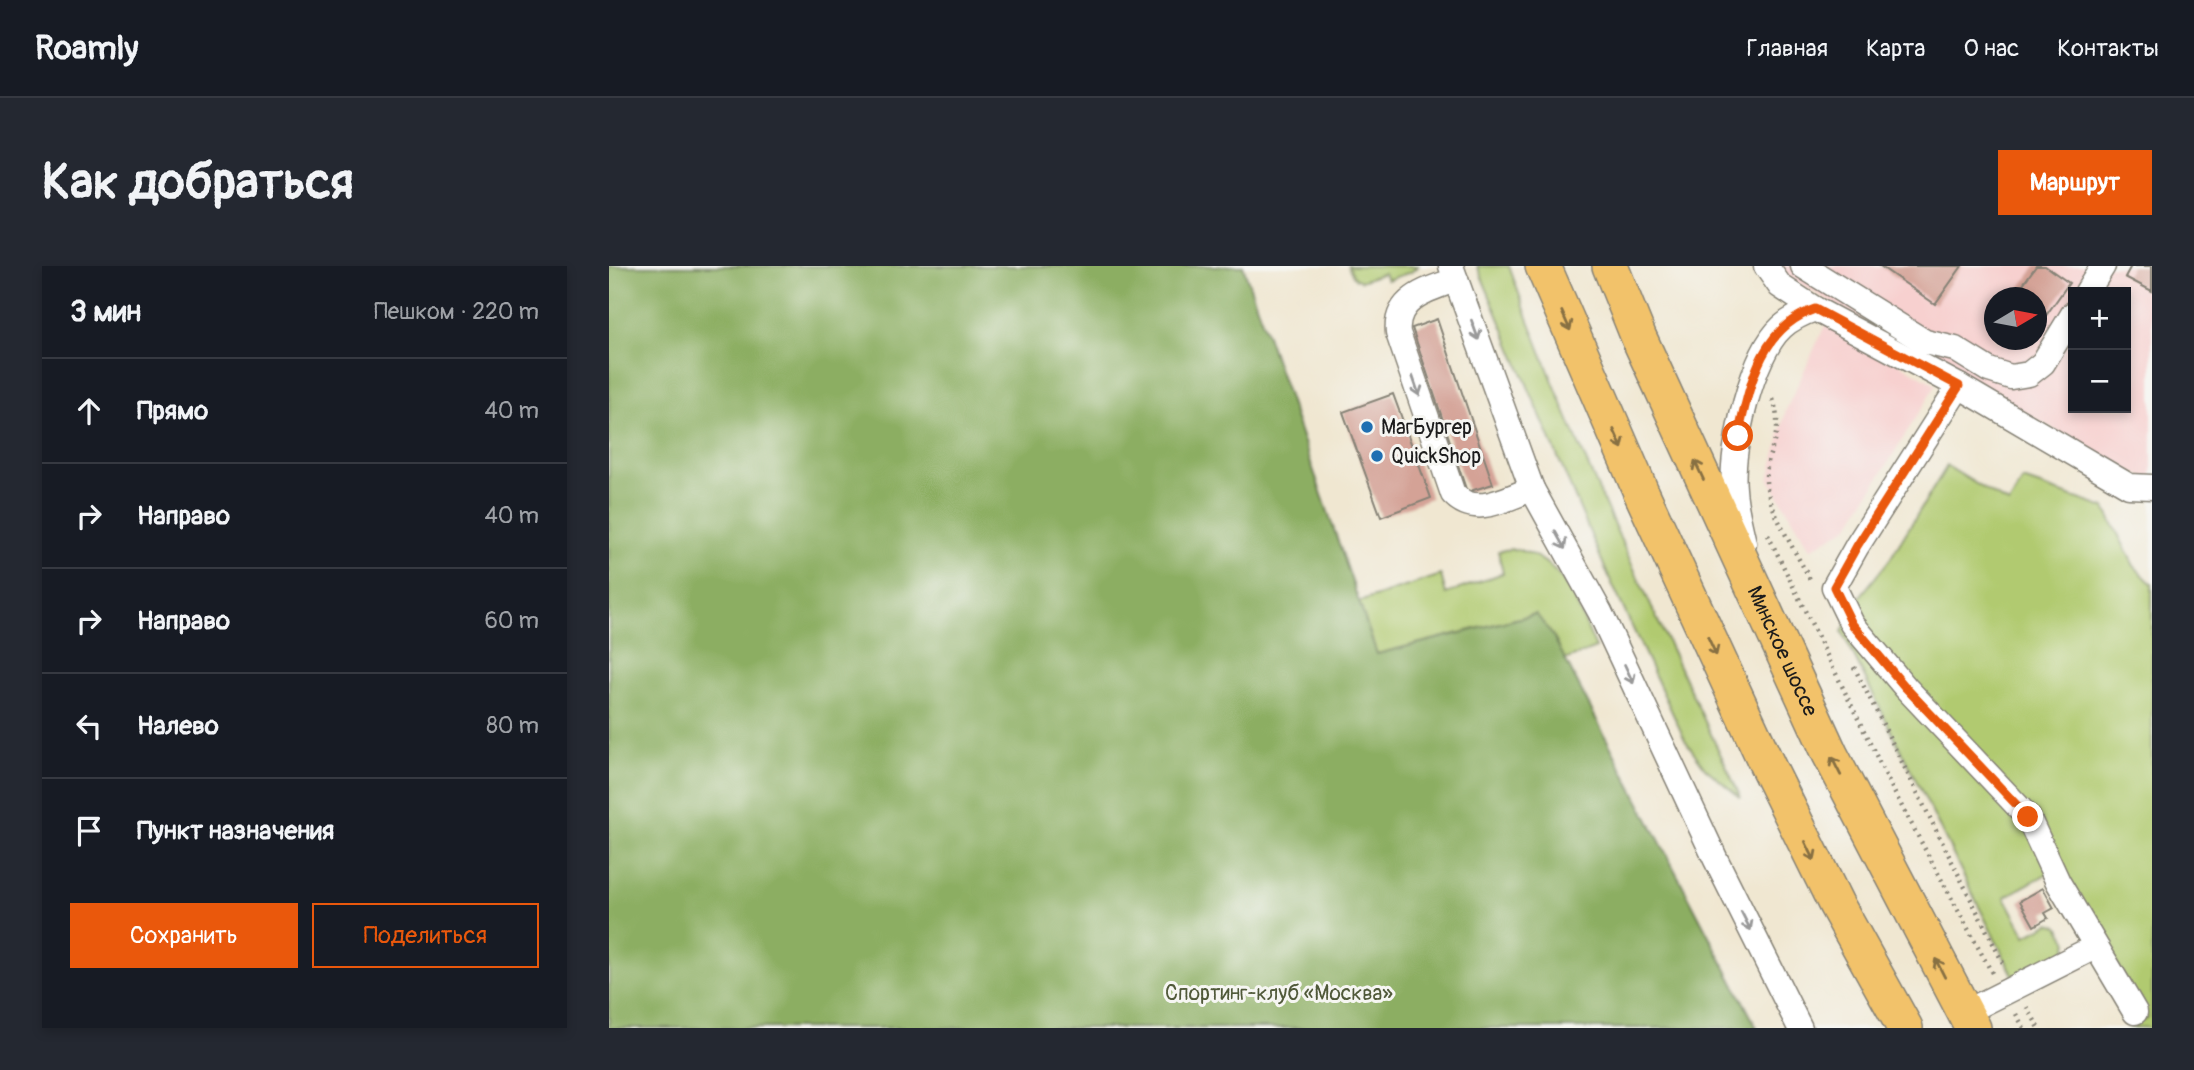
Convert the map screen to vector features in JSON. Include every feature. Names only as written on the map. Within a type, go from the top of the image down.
[{"type":"highway","points":[[1543,266],[1641,492],[1769,769],[1836,904],[1905,1028]]},
{"type":"highway","name":"Минское шоссе","points":[[1610,266],[1639,338],[1831,754],[1968,1020]]},
{"type":"street","points":[[1803,266],[1925,342],[1955,349],[1989,370],[2011,377],[2029,373],[2043,363],[2068,322]]},
{"type":"street","points":[[2090,287],[2103,266]]},
{"type":"street","points":[[1532,489],[1486,506],[1468,505],[1453,494],[1396,321],[1411,299],[1454,273],[1532,489],[1600,612],[1716,860],[1800,1028]]},
{"type":"street","points":[[1773,276],[1784,313],[1781,328]]},
{"type":"street","points":[[1773,276],[1815,309],[2141,487],[2152,503]]},
{"type":"street","points":[[1752,586],[1733,488],[1738,436],[1745,403],[1766,346],[1781,328],[1797,315],[1815,309]]},
{"type":"street","points":[[1959,386],[1857,546],[1834,587],[1852,624],[1906,688],[2028,817],[2058,882],[2135,1012]]},
{"type":"street","points":[[1968,1020],[2009,990],[2095,947]]},
{"type":"path","points":[[1772,396],[1778,414],[1778,430],[1766,477],[1770,499],[1812,582]]},
{"type":"path","points":[[1764,527],[1893,790],[2009,990],[2039,1028]]},
{"type":"path","points":[[1848,655],[2009,990],[2024,1028]]},
{"type":"shaded area","points":[[1779,266],[2152,266],[2152,480],[2136,474],[1958,377],[1788,277]]},
{"type":"shaded area","points":[[1827,321],[1936,385],[1849,526],[1811,549],[1769,480],[1786,410]]},
{"type":"green space","name":"Спортинг-клуб «Москва»","points":[[609,266],[1243,266],[1377,654],[1536,614],[1553,636],[1757,1028],[609,1028]]},
{"type":"green space","points":[[1348,266],[1418,266],[1411,272],[1387,280],[1384,273],[1361,281],[1354,278]]},
{"type":"green space","points":[[1477,266],[1509,266],[1589,469],[1741,798],[1705,768],[1685,740],[1607,573]]},
{"type":"green space","points":[[1947,466],[2009,504],[2023,480],[2105,508],[2134,566],[2152,584],[2152,1028],[2129,1027],[2147,1017],[2061,866],[2005,897],[2026,936],[2050,923],[2059,926],[2068,942],[2065,952],[2015,979],[1842,632],[1858,599],[1890,559]]},
{"type":"green space","points":[[1513,549],[1545,562],[1557,573],[1575,601],[1596,648],[1565,660],[1553,636],[1535,614],[1377,654],[1359,602],[1441,575],[1446,594],[1503,573],[1498,551]]},
{"type":"building","points":[[1880,266],[1962,266],[1935,304]]},
{"type":"building","points":[[2036,266],[2045,266],[2069,283],[2047,314],[2047,287],[2021,287]]},
{"type":"building","points":[[2131,266],[2152,266],[2152,291],[2125,277]]},
{"type":"building","points":[[1437,319],[1493,484],[1467,492],[1412,328]]},
{"type":"building","points":[[1393,394],[1431,498],[1381,517],[1343,412]]},
{"type":"building","points":[[2043,888],[2054,908],[2045,913],[2048,918],[2034,926],[2020,901]]},
{"type":"place","name":"МагБургер","points":[[1367,427]]},
{"type":"place","name":"QuickShop","points":[[1377,456]]},
{"type":"route","points":[[1738,436],[1745,403],[1766,346],[1781,328],[1797,315],[1815,309],[1959,386],[1857,546],[1834,587],[1852,624],[1906,688],[2028,817]]}]
